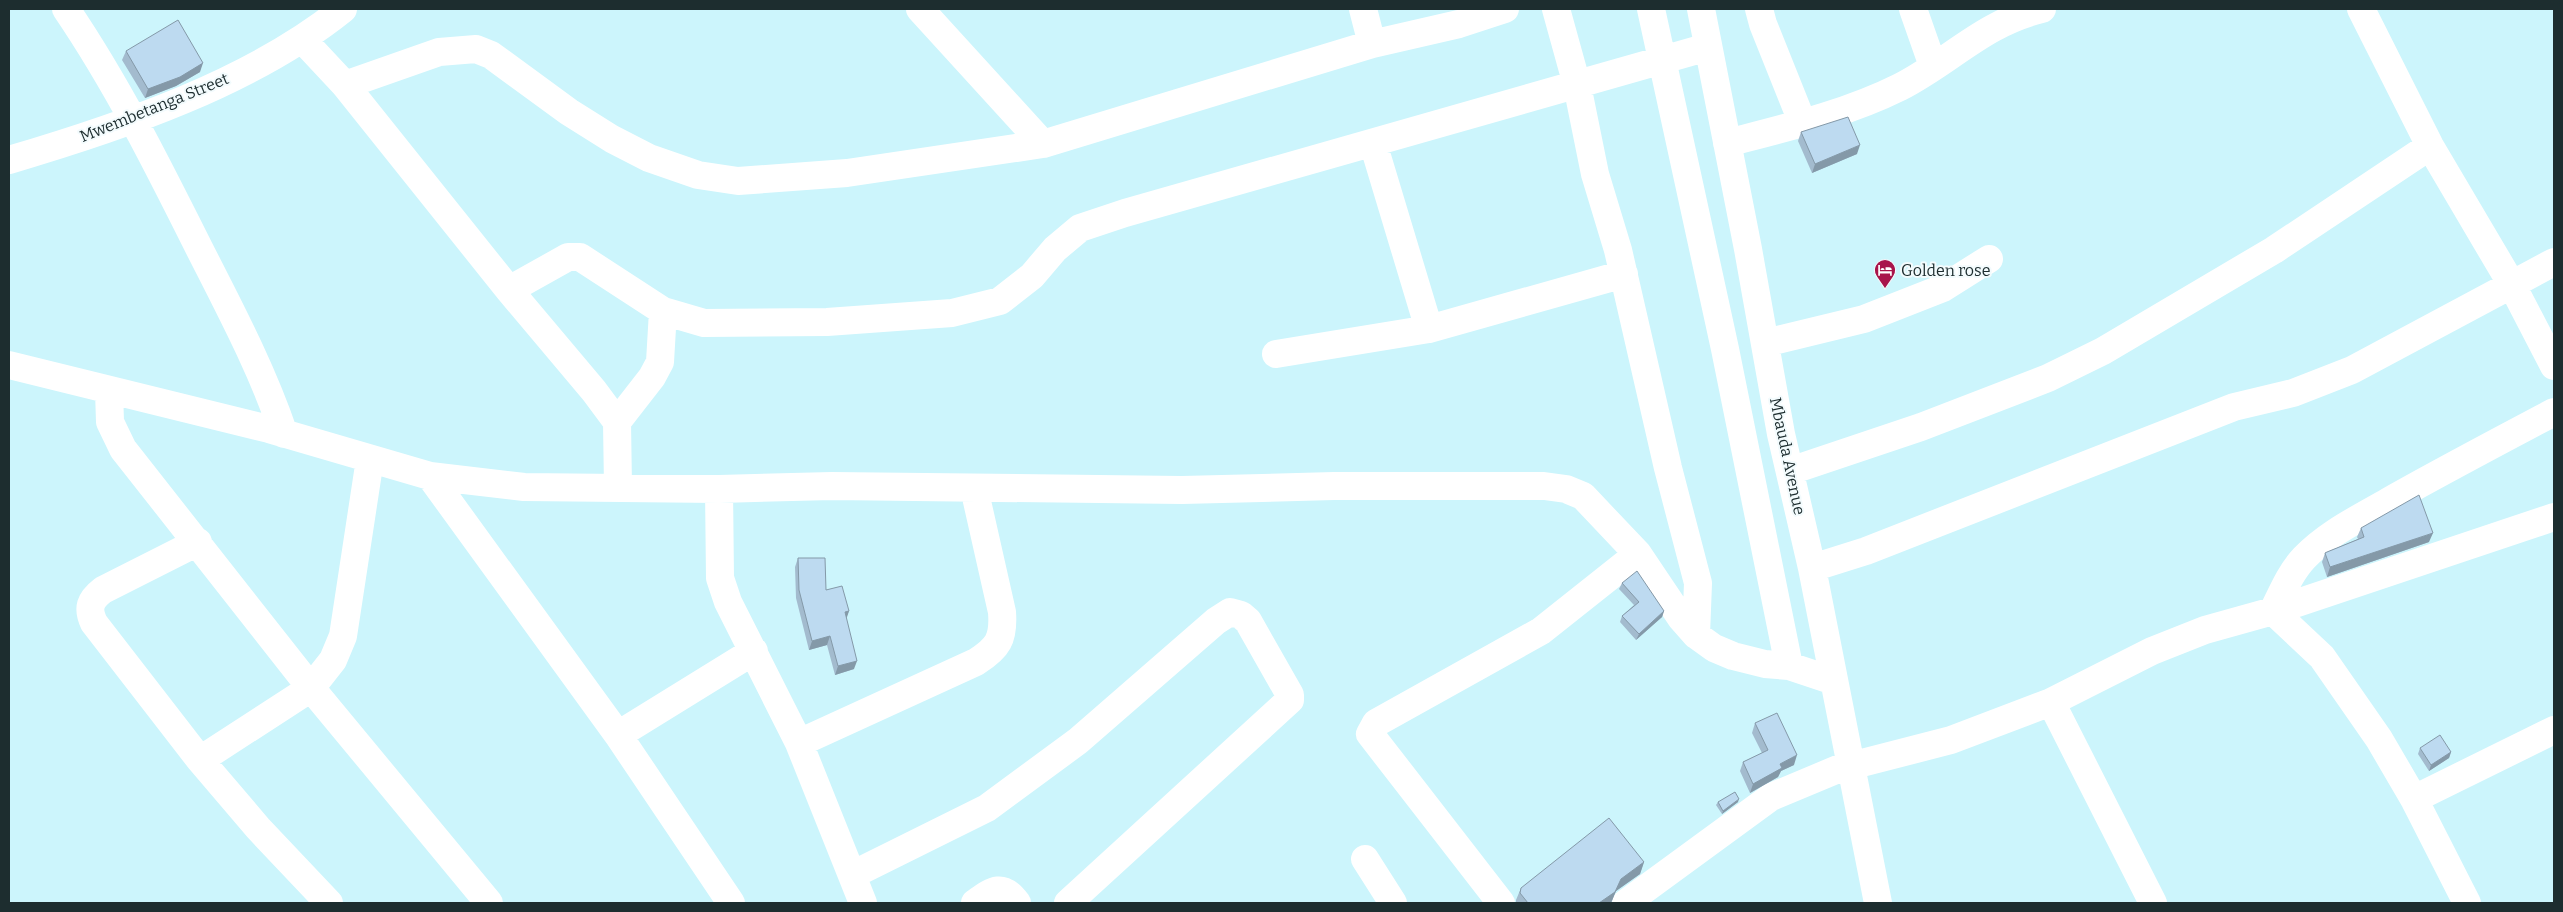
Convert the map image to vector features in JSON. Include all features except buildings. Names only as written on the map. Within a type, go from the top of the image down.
[{"type":"street","points":[[66,9],[90,44],[132,118],[236,320],[273,402],[284,434]]},
{"type":"street","points":[[920,9],[1043,144]]},
{"type":"street","points":[[1363,9],[1372,44]]},
{"type":"street","points":[[345,85],[439,52],[476,49],[491,55],[569,112],[612,139],[649,158],[698,175],[738,181],[847,173],[1043,144],[1372,44],[1457,16],[1505,9]]},
{"type":"street","points":[[1556,9],[1577,85],[1595,174],[1624,274],[1668,468],[1698,584],[1696,635]]},
{"type":"street","points":[[1651,9],[1725,349],[1789,666]]},
{"type":"street","name":"Mbauda Avenue","points":[[1701,9],[1790,471],[1812,568],[1878,903]]},
{"type":"street","points":[[1759,9],[1763,24],[1803,124]]},
{"type":"street","points":[[1914,9],[1933,66]]},
{"type":"street","points":[[1726,143],[1803,124],[1885,94],[1933,66],[1989,29],[2021,14],[2042,9]]},
{"type":"street","points":[[2361,9],[2430,146],[2512,285],[2554,366]]},
{"type":"street","name":"Mwembetanga Street","points":[[9,160],[132,118],[189,96],[239,73],[302,39],[337,11]]},
{"type":"street","points":[[302,39],[345,85],[509,290],[594,391],[617,422],[618,487]]},
{"type":"street","points":[[509,290],[568,257],[580,257],[662,311],[704,323],[827,322],[952,313],[1000,301],[1032,276],[1056,249],[1080,228],[1134,210],[1373,144],[1661,59],[1708,47]]},
{"type":"street","points":[[1373,144],[1429,329]]},
{"type":"street","points":[[1790,471],[1939,420],[2048,378],[2103,351],[2274,250],[2430,146]]},
{"type":"street","points":[[1765,343],[1864,319],[1943,288],[1989,259]]},
{"type":"street","points":[[1812,568],[1866,551],[2234,407],[2293,393],[2352,370],[2554,262]]},
{"type":"street","points":[[1276,354],[1429,329],[1624,274]]},
{"type":"street","points":[[617,422],[652,377],[660,362],[662,311]]},
{"type":"street","points":[[9,365],[284,434],[430,476],[524,487],[720,489],[832,486],[1182,490],[1334,486],[1544,486],[1566,489],[1583,496],[1638,554],[1681,618],[1696,635],[1714,648],[1733,656],[1765,664],[1789,666],[1834,681]]},
{"type":"street","points":[[110,390],[110,422],[119,442],[311,688],[489,903]]},
{"type":"street","points":[[2273,611],[2290,577],[2303,559],[2320,543],[2342,528],[2428,479],[2554,412]]},
{"type":"street","points":[[200,760],[311,688],[333,660],[343,636],[370,459]]},
{"type":"street","points":[[430,476],[618,735],[731,903]]},
{"type":"street","points":[[799,743],[976,662],[990,653],[998,643],[1003,630],[1002,612],[974,488]]},
{"type":"street","points":[[720,489],[720,578],[738,623],[754,651],[799,743],[863,903]]},
{"type":"street","points":[[1626,903],[1771,797],[1850,764],[1854,766],[1951,740],[2051,702],[2152,650],[2206,630],[2273,611],[2554,517]]},
{"type":"street","points":[[198,542],[102,590],[93,598],[89,613],[94,623],[200,760],[258,828],[329,903]]},
{"type":"street","points":[[1501,903],[1370,734],[1372,728],[1376,723],[1541,631],[1638,554]]},
{"type":"street","points":[[2273,611],[2322,657],[2379,739],[2414,800],[2463,902]]},
{"type":"street","points":[[852,875],[987,808],[1078,741],[1216,621],[1230,612],[1241,615],[1248,621],[1262,645],[1290,695],[1290,700],[1068,903]]},
{"type":"street","points":[[618,735],[754,651]]},
{"type":"street","points":[[2051,702],[2153,903]]},
{"type":"street","points":[[2414,800],[2554,730]]},
{"type":"street","points":[[1366,859],[1393,903]]},
{"type":"street","points":[[975,903],[993,891],[999,890],[1011,894],[1018,903]]},
{"type":"place","name":"Golden rose","points":[[1885,289]]}]
